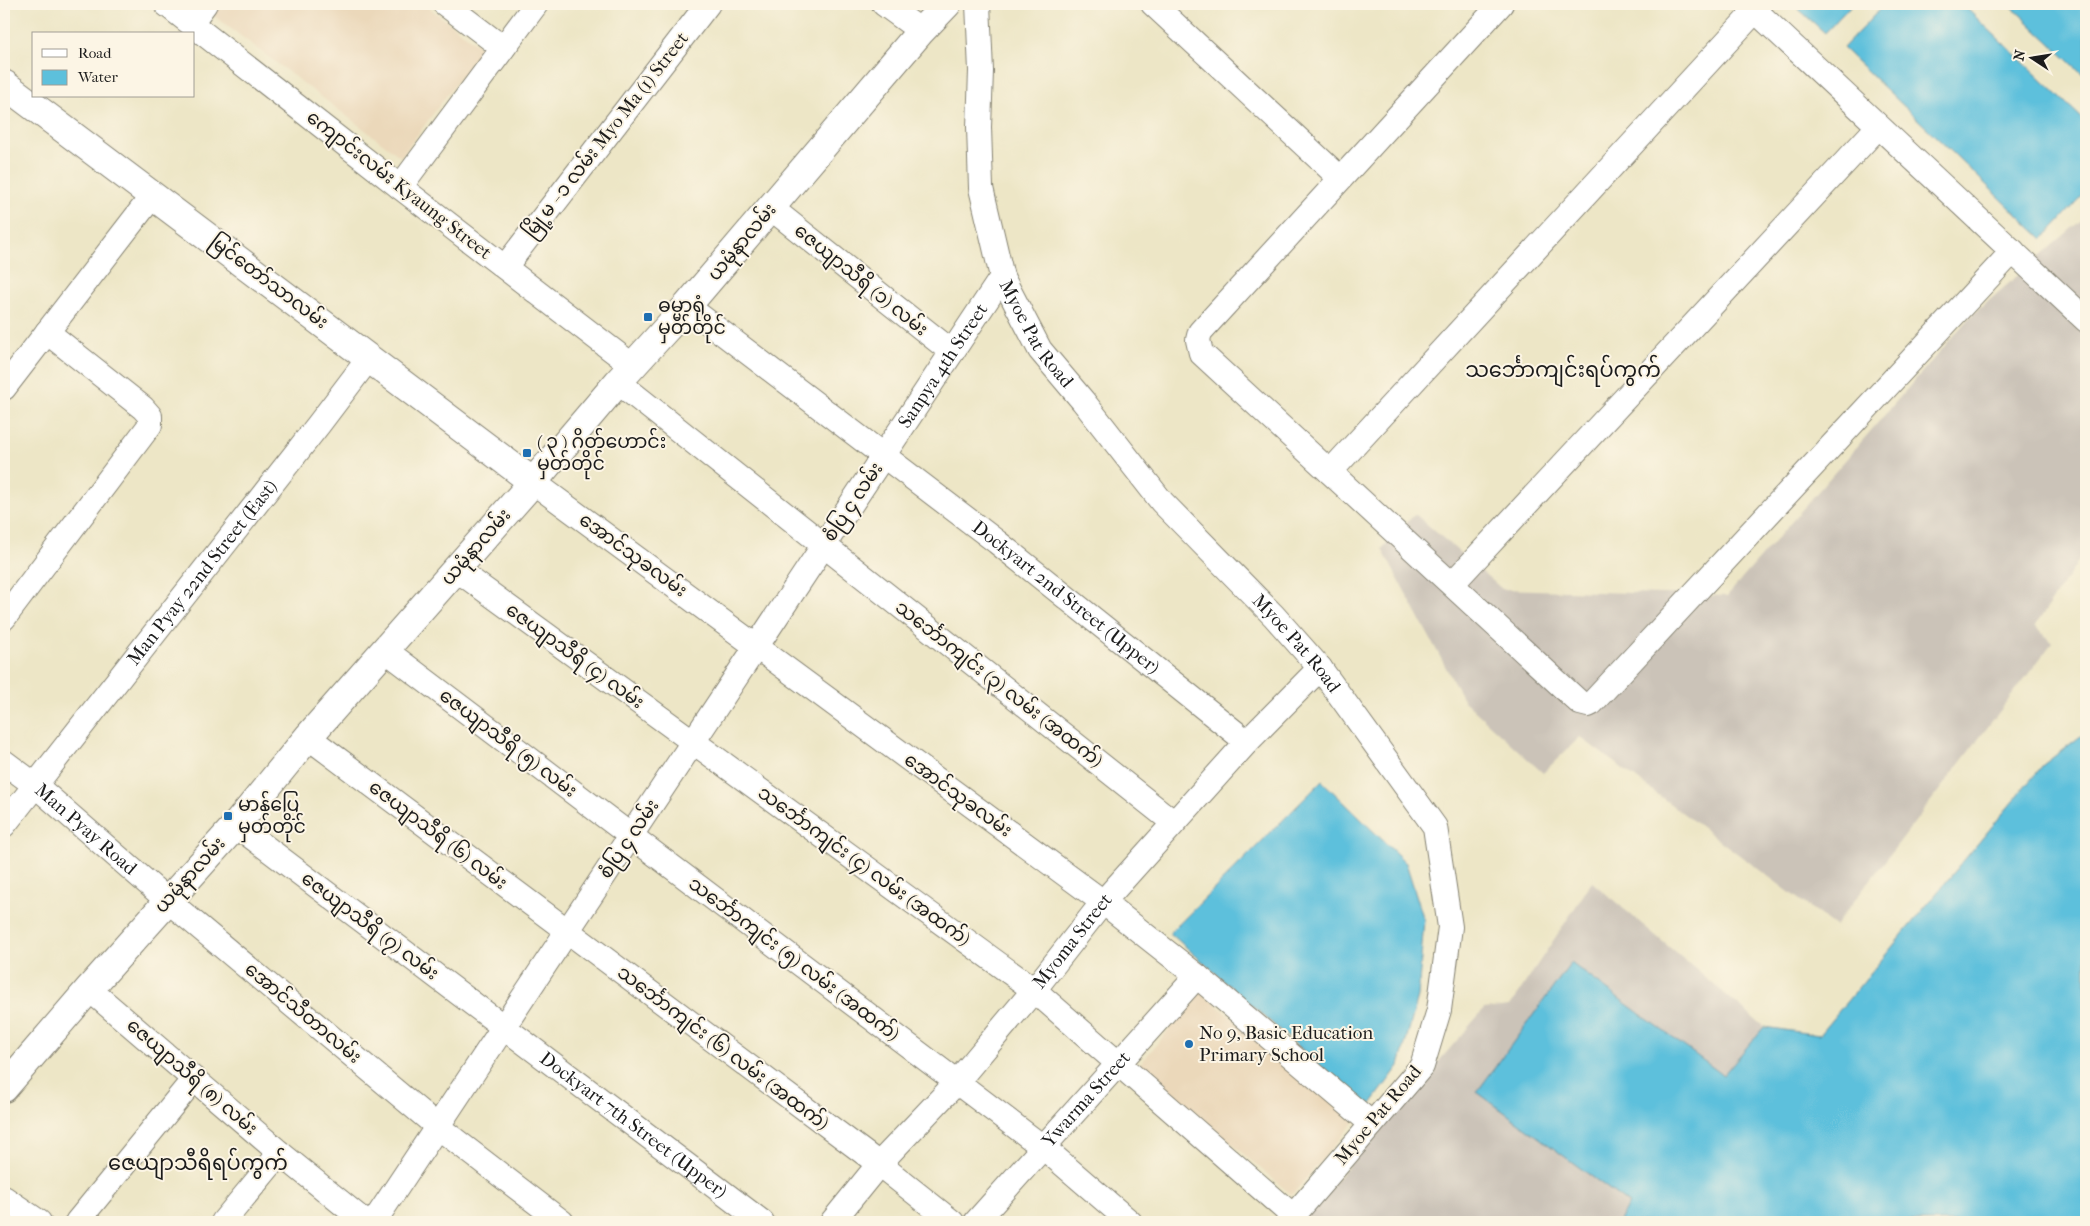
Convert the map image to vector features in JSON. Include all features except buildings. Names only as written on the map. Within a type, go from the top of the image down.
[{"type":"main road","name":"ယမုံနာလမ်း","points":[[4,1088],[167,900],[236,825],[308,737],[533,482],[625,374],[687,306],[921,31],[947,4]]},
{"type":"main road","name":"မြင်တော်သာလမ်း","points":[[4,84],[533,482]]},
{"type":"street","name":"ကျောင်းလမ်း Kyaung Street","points":[[166,4],[400,188],[505,266],[625,374],[824,545]]},
{"type":"street","points":[[191,23],[205,4]]},
{"type":"street","points":[[445,4],[503,48]]},
{"type":"street","points":[[400,188],[536,4]]},
{"type":"street","name":"မြို့မ - ၁ လမ်း Myo Ma (1) Street","points":[[505,266],[708,4]]},
{"type":"street","points":[[884,4],[921,31]]},
{"type":"street","name":"Myoe Pat Road","points":[[978,4],[981,71],[979,127],[981,188],[1002,277],[1040,350],[1083,401],[1162,502],[1274,616],[1320,668],[1435,827],[1450,927],[1439,1010],[1422,1066],[1291,1219]]},
{"type":"street","points":[[1153,4],[1340,178]]},
{"type":"street","points":[[1501,4],[1200,332],[1198,340],[1201,353],[1580,703],[1592,703],[2013,251]]},
{"type":"street","points":[[1330,472],[1751,7],[2086,320]]},
{"type":"street","points":[[1452,584],[1878,127]]},
{"type":"street","points":[[4,388],[153,195]]},
{"type":"street","name":"ဇေယျာသီရိ (၁) လမ်း","points":[[771,208],[952,352]]},
{"type":"street","name":"Sanpya 4th Street","points":[[883,456],[1002,277]]},
{"type":"street","name":"Dockyart 2nd Street (Upper)","points":[[687,306],[997,542],[1247,742]]},
{"type":"street","points":[[4,618],[150,425],[150,416],[143,408],[47,332]]},
{"type":"street","name":"Man Pyay 22nd Street (East)","points":[[4,825],[369,358]]},
{"type":"street","name":"စံပြ ၄ လမ်း","points":[[374,1222],[883,456]]},
{"type":"street","name":"အောင်သုခလမ်း","points":[[533,482],[1103,902],[1197,976],[1372,1124]]},
{"type":"street","name":"သင်္ဘောကျင်း (၃) လမ်း (အထက်)","points":[[824,545],[1173,822]]},
{"type":"street","name":"ဇေယျာသီရိ (၄) လမ်း","points":[[456,569],[693,742]]},
{"type":"street","name":"ဇေယျာသီရိ (၅) လမ်း","points":[[385,650],[631,836]]},
{"type":"street","name":"Myoma Street","points":[[832,1222],[879,1164],[956,1082],[1034,990],[1103,902],[1173,822],[1247,742],[1320,668]]},
{"type":"street","name":"ဇေယျာသီရိ (၆) လမ်း","points":[[308,737],[567,932]]},
{"type":"street","name":"သင်္ဘောကျင်း (၄) လမ်း (အထက်)","points":[[693,742],[1034,990],[1118,1062],[1291,1219]]},
{"type":"street","name":"Man Pyay Road","points":[[4,762],[35,786],[167,900]]},
{"type":"street","name":"ဇေယျာသီရိ (၇) လမ်း","points":[[236,825],[504,1027]]},
{"type":"street","name":"သင်္ဘောကျင်း (၅) လမ်း (အထက်)","points":[[631,836],[1044,1148],[1130,1222]]},
{"type":"street","name":"အောင်သီတာလမ်း","points":[[167,900],[438,1127],[562,1222]]},
{"type":"street","name":"သင်္ဘောကျင်း (၆) လမ်း (အထက်)","points":[[567,932],[879,1164],[952,1222]]},
{"type":"street","name":"Ywarma Street","points":[[976,1222],[1197,976]]},
{"type":"street","name":"ဇေယျာသီရိ (၈) လမ်း","points":[[89,989],[280,1153],[365,1222]]},
{"type":"street","name":"Dockyart 7th Street (Upper)","points":[[504,1027],[762,1222]]},
{"type":"street","points":[[77,1222],[194,1079]]},
{"type":"street","points":[[223,1222],[280,1153]]},
{"type":"street","points":[[4,1198],[39,1222]]},
{"type":"shaded area","points":[[221,4],[424,4],[482,48],[401,157],[213,15]]},
{"type":"shaded area","points":[[2086,216],[2086,550],[2035,626],[2052,643],[1835,926],[1580,737],[1543,773],[1464,701],[1382,549],[1415,514],[1502,589],[1727,596],[1969,318]]},
{"type":"shaded area","points":[[1592,882],[1764,1027],[1723,1075],[1618,1222],[1300,1222],[1484,1009],[1510,1006]]},
{"type":"shaded area","points":[[1201,992],[1354,1122],[1292,1195],[1139,1065]]},
{"type":"water","points":[[1793,4],[1852,4],[1825,33]]},
{"type":"water","points":[[1885,4],[1962,4],[2086,122],[2086,192],[2043,239],[1843,48]]},
{"type":"water","points":[[2009,4],[2086,4],[2086,77]]},
{"type":"water","points":[[2086,732],[2086,1222],[1618,1222],[1629,1204],[1477,1092],[1571,963],[1723,1075],[1764,1027],[1819,1035],[2043,765]]},
{"type":"water","points":[[1322,781],[1406,863],[1424,920],[1418,997],[1399,1066],[1368,1108],[1170,933]]},
{"type":"place","name":"ဓမ္မာရုံ မှတ်တိုင်","points":[[648,317]]},
{"type":"place","name":"( ၃ ) ဂိတ်ဟောင်း မှတ်တိုင်","points":[[527,453]]},
{"type":"place","name":"မာန်ပြေ မှတ်တိုင်","points":[[228,816]]},
{"type":"place","name":"No 9, Basic Education Primary School","points":[[1189,1044]]},
{"type":"district","name":"သင်္ဘောကျင်းရပ်ကွက်","points":[[1563,370]]},
{"type":"district","name":"ဇေယျာသီရိရပ်ကွက်","points":[[198,1163]]}]
